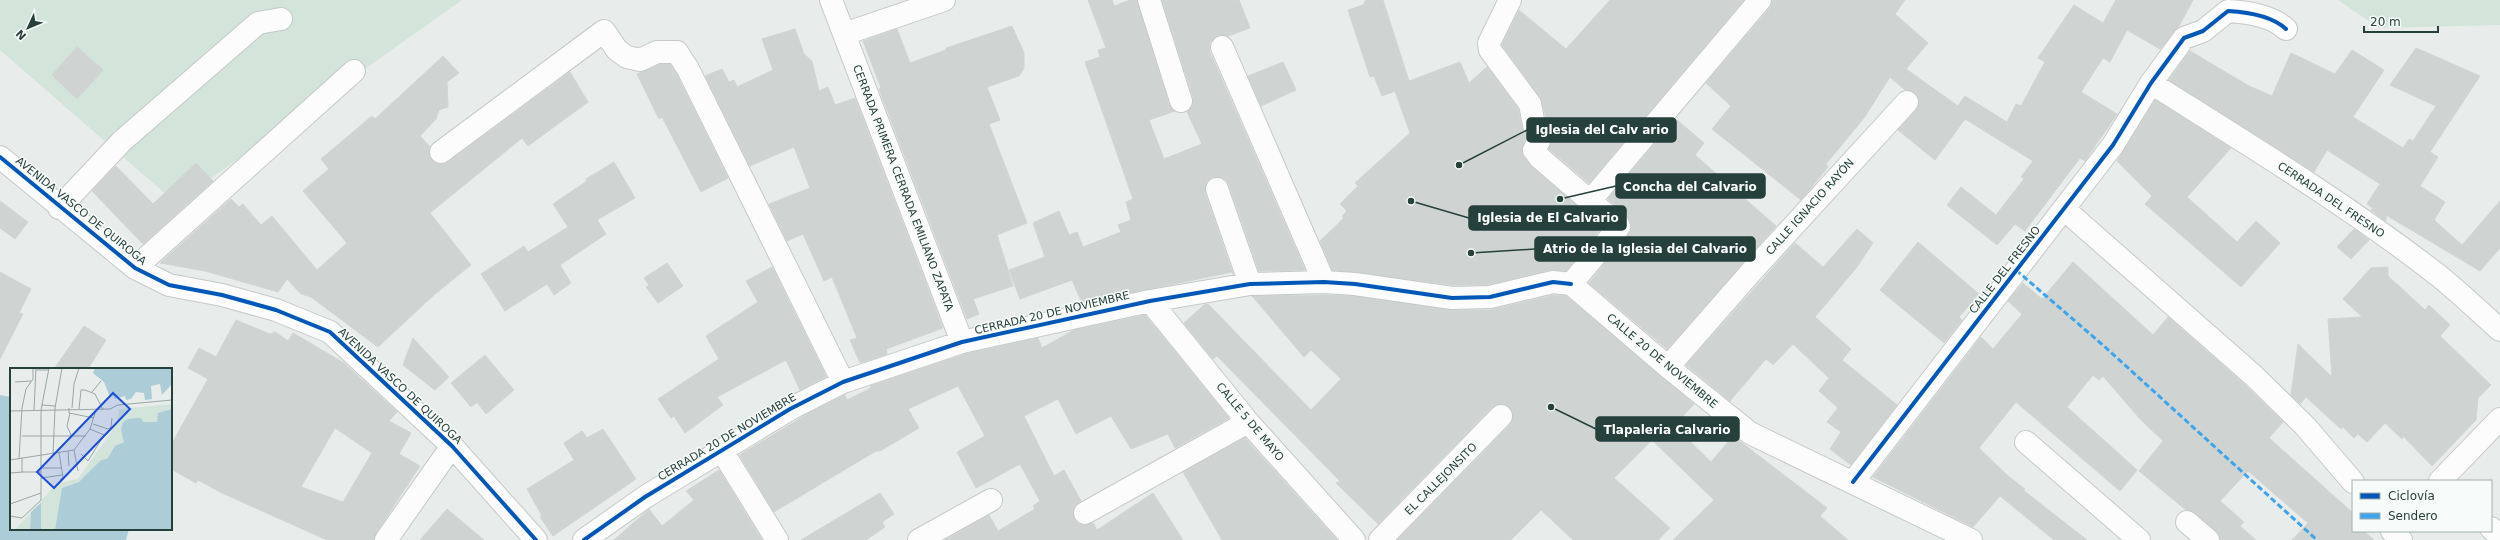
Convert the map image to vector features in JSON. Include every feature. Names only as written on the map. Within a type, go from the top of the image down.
[{"type":"street","name":"CERRADA PRIMERA CERRADA EMILIANO ZAPATA","points":[[830,0],[962,342]]},
{"type":"street","points":[[844,34],[944,0]]},
{"type":"street","points":[[1149,0],[1181,101]]},
{"type":"street","points":[[1510,0],[1489,43],[1490,50],[1530,104],[1539,141],[1534,150],[1540,158],[1618,224],[1619,227],[1571,284]]},
{"type":"street","points":[[1590,201],[1760,0]]},
{"type":"street","name":"CALLE DEL FRESNO","points":[[1853,482],[2113,145],[2163,65],[2184,38],[2203,31],[2228,11],[2245,12],[2281,24],[2286,29]]},
{"type":"street","points":[[59,208],[122,141],[258,23],[281,19]]},
{"type":"street","points":[[441,152],[604,31],[617,50],[627,57],[640,60],[657,52],[677,52],[688,69],[843,382]]},
{"type":"street","points":[[1222,47],[1324,282]]},
{"type":"street","points":[[135,268],[354,72]]},
{"type":"street","name":"CERRADA DEL FRESNO","points":[[2152,83],[2318,189],[2371,226],[2439,276],[2500,330]]},
{"type":"street","name":"CALLE IGNACIO RAYÓN","points":[[1668,368],[1752,271],[1907,102]]},
{"type":"street","name":"AVENIDA VASCO DE QUIROGA","points":[[0,157],[59,208],[135,268],[169,285],[222,295],[276,310],[330,332],[452,446],[536,540]]},
{"type":"street","points":[[1217,189],[1250,284]]},
{"type":"street","points":[[2064,209],[2254,376],[2305,426],[2352,481]]},
{"type":"street","name":"CERRADA 20 DE NOVIEMBRE","points":[[584,540],[645,497],[790,409],[843,382],[962,342],[1150,301],[1250,284],[1324,282],[1355,284],[1452,298],[1490,297],[1554,282],[1571,284]]},
{"type":"street","name":"CALLE 20 DE NOVIEMBRE","points":[[1571,284],[1668,368],[1750,433],[1969,540]]},
{"type":"street","name":"CALLE 5 DE MAYO","points":[[1150,301],[1248,422],[1354,540]]},
{"type":"street","name":"EL CALLEJONSITO","points":[[1380,540],[1501,416]]},
{"type":"street","points":[[2442,480],[2500,419]]},
{"type":"street","points":[[1085,513],[1248,422]]},
{"type":"street","points":[[2026,442],[2139,540]]},
{"type":"street","points":[[386,540],[452,446]]},
{"type":"street","points":[[722,451],[777,540]]},
{"type":"street","points":[[920,540],[991,500]]},
{"type":"street","points":[[2187,522],[2208,540]]},
{"type":"street","points":[[2492,529],[2500,536]]},
{"type":"street","points":[[2376,540],[2384,532]]},
{"type":"street","points":[[2393,532],[2401,540]]},
{"type":"green space","points":[[0,0],[462,0],[176,203],[0,50]]},
{"type":"green space","points":[[2338,0],[2500,0],[2500,25],[2379,28]]},
{"type":"water","points":[[0,395],[10,397],[10,530],[129,530],[126,540],[0,540]]},
{"type":"building","points":[[1088,0],[1112,0],[1114,6],[1130,0],[1137,0],[1169,105],[1175,111],[1149,120],[1164,159],[1202,144],[1187,112],[1193,104],[1193,97],[1162,0],[1239,0],[1250,28],[1228,36],[1217,36],[1209,43],[1210,52],[1305,270],[1259,271],[1229,185],[1225,179],[1213,177],[1207,181],[1205,193],[1233,274],[1232,272],[1082,303],[1072,280],[1020,299],[1009,270],[1045,257],[1033,223],[1059,211],[1069,235],[1077,232],[1083,247],[1121,232],[1118,225],[1131,220],[1126,202],[1133,199],[1085,62],[1100,57],[1098,50],[1106,48]]},
{"type":"building","points":[[1366,0],[1383,0],[1409,81],[1460,62],[1469,83],[1487,67],[1518,109],[1522,128],[1526,137],[1522,150],[1524,158],[1532,167],[1602,227],[1566,271],[1550,270],[1488,285],[1453,285],[1332,270],[1320,241],[1344,218],[1342,216],[1347,211],[1340,204],[1358,186],[1355,183],[1410,133],[1395,91],[1382,96],[1374,76],[1370,77],[1348,10],[1363,5]]},
{"type":"building","points":[[1610,0],[1744,0],[1589,183],[1549,149],[1551,133],[1540,97],[1502,45],[1519,10],[1566,49]]},
{"type":"building","points":[[1772,0],[1905,0],[1895,14],[1928,43],[1906,69],[1958,106],[1965,96],[2007,122],[2016,104],[2021,106],[2045,62],[2038,58],[2074,5],[2103,23],[2116,0],[2193,0],[2178,28],[2160,49],[2127,30],[2110,62],[2103,58],[2081,92],[2117,114],[2085,161],[2080,158],[2025,231],[2015,224],[1997,245],[1947,205],[1961,187],[1996,215],[2024,179],[2021,177],[2033,161],[1965,119],[1935,160],[1898,130],[1916,110],[1919,99],[1915,93],[1905,90],[1890,77],[1864,118],[1826,164],[1828,167],[1801,200],[1712,129],[1731,106],[1706,83],[1770,8]]},
{"type":"building","points":[[1012,26],[1024,53],[1024,68],[1019,76],[987,87],[1000,120],[989,124],[1027,223],[997,235],[1013,286],[973,299],[979,314],[967,319],[879,89],[881,88],[863,41],[897,29],[910,63],[946,50],[946,48]]},
{"type":"building","points":[[795,29],[804,54],[812,61],[819,91],[828,87],[835,105],[855,98],[943,328],[886,349],[887,354],[860,363],[850,340],[857,338],[832,277],[824,281],[803,234],[787,241],[769,204],[810,188],[794,147],[750,166],[705,76],[722,69],[729,82],[734,80],[737,87],[773,70],[762,39]]},
{"type":"building","points":[[77,47],[103,70],[77,99],[52,75]]},
{"type":"building","points":[[2416,48],[2480,76],[2430,152],[2438,157],[2420,186],[2445,202],[2434,220],[2462,245],[2500,201],[2500,248],[2480,271],[2386,215],[2386,221],[2371,210],[2373,208],[2367,204],[2380,184],[2327,150],[2314,172],[2169,80],[2190,51],[2249,86],[2272,96],[2291,53],[2335,74],[2352,50],[2384,70],[2353,117],[2403,148],[2409,139],[2413,141],[2436,106],[2390,85]]},
{"type":"building","points":[[443,56],[459,73],[447,82],[448,107],[439,110],[436,119],[420,136],[430,147],[429,154],[436,164],[448,162],[570,72],[588,102],[528,146],[522,138],[430,213],[471,265],[435,294],[378,347],[311,297],[301,294],[287,279],[278,292],[205,271],[160,263],[231,199],[239,207],[243,204],[261,225],[272,216],[317,270],[347,243],[303,191],[329,169],[321,159],[372,116],[375,119]]},
{"type":"building","points":[[1283,62],[1296,90],[1261,106],[1248,76]]},
{"type":"building","points":[[660,64],[670,64],[677,75],[728,178],[701,192],[662,117],[659,119],[637,74]]},
{"type":"building","points":[[2155,100],[2231,148],[2187,197],[2237,242],[2256,221],[2280,243],[2241,287],[2145,204],[2152,196],[2117,161]]},
{"type":"building","points":[[1676,119],[1704,143],[1695,155],[1776,226],[1667,349],[1589,283],[1631,230],[1631,223],[1626,215],[1608,199]]},
{"type":"building","points":[[614,162],[635,198],[597,220],[606,234],[560,265],[571,283],[554,295],[547,284],[505,311],[481,274],[524,246],[528,252],[568,227],[553,204],[587,181],[586,179]]},
{"type":"building","points":[[196,163],[213,181],[143,244],[92,191],[116,166],[153,204]]},
{"type":"building","points":[[0,201],[28,222],[15,239],[0,228]]},
{"type":"building","points":[[1857,229],[1873,243],[1857,267],[1815,317],[1851,349],[1842,360],[1897,405],[1851,465],[1830,449],[1841,432],[1827,422],[1838,408],[1819,391],[1829,378],[1793,344],[1773,365],[1766,359],[1730,401],[1686,365],[1795,243],[1823,267]]},
{"type":"building","points":[[2354,229],[2369,240],[2351,259],[2337,247]]},
{"type":"building","points":[[1918,242],[1979,294],[1959,317],[1962,320],[1944,343],[1880,290]]},
{"type":"building","points":[[2073,262],[2153,335],[2168,317],[2245,385],[2283,422],[2269,438],[2352,512],[2352,532],[2365,532],[2374,540],[2292,540],[2308,523],[2248,471],[2220,501],[2244,522],[2240,526],[2256,540],[2221,540],[2216,531],[2195,513],[2186,510],[2139,471],[2163,441],[2140,419],[2103,376],[2099,380],[2093,375],[2067,407],[2137,470],[2120,491],[2016,402],[1979,448],[2008,476],[2025,489],[2023,490],[2087,540],[2054,540],[2000,496],[1973,527],[1873,477],[1981,337],[1993,349],[2022,314],[2008,301],[2023,283],[2042,299]]},
{"type":"building","points":[[667,263],[683,286],[658,303],[646,287],[649,285],[644,278]]},
{"type":"building","points":[[772,267],[826,376],[800,390],[786,360],[717,397],[723,405],[685,433],[674,416],[671,418],[658,399],[719,359],[706,336],[758,302],[746,281]]},
{"type":"building","points":[[2388,267],[2388,276],[2425,310],[2429,305],[2450,325],[2440,336],[2491,385],[2478,398],[2476,420],[2432,466],[2403,436],[2402,439],[2385,423],[2367,442],[2358,434],[2354,438],[2343,427],[2341,429],[2306,397],[2300,404],[2291,395],[2298,344],[2332,377],[2328,319],[2362,317],[2343,299],[2371,268]]},
{"type":"building","points":[[0,272],[31,289],[19,313],[23,314],[0,359]]},
{"type":"building","points":[[1554,295],[1566,296],[1694,404],[1674,426],[1711,462],[1733,436],[1827,508],[1820,516],[1848,540],[1673,540],[1714,500],[1652,440],[1614,478],[1670,528],[1658,540],[1573,540],[1541,510],[1511,540],[1397,540],[1510,425],[1513,412],[1504,404],[1492,407],[1378,524],[1336,483],[1340,481],[1217,356],[1213,359],[1184,323],[1204,305],[1208,304],[1311,410],[1341,379],[1311,350],[1304,357],[1252,296],[1354,296],[1452,310],[1490,310]]},
{"type":"building","points":[[1145,315],[1229,418],[1175,448],[1168,434],[1131,449],[1111,416],[1076,434],[1058,399],[1024,416],[1054,476],[1064,470],[1081,501],[1075,506],[1073,512],[1078,523],[1085,525],[1093,523],[1097,530],[1153,493],[1183,540],[945,540],[989,515],[998,531],[1035,509],[1033,506],[1040,501],[1020,464],[976,488],[957,452],[985,436],[958,386],[908,409],[919,428],[880,451],[876,451],[774,512],[740,456],[811,412],[845,395],[847,400],[871,388],[870,386],[965,354],[1038,338],[1042,348],[1074,330]]},
{"type":"building","points":[[236,320],[270,334],[275,332],[288,341],[293,333],[344,363],[397,412],[389,421],[411,433],[399,454],[420,466],[376,533],[374,540],[327,540],[222,493],[198,480],[196,483],[172,470],[172,443],[208,379],[188,368],[199,348],[216,357]],"holes":[[[335,428],[372,453],[343,502],[301,487]]]},
{"type":"building","points":[[84,326],[106,340],[89,368],[55,368]]},
{"type":"building","points":[[413,338],[449,377],[435,390],[403,365]]},
{"type":"building","points":[[485,355],[514,390],[486,414],[477,402],[471,407],[451,383]]},
{"type":"building","points":[[603,429],[636,479],[553,536],[540,517],[542,516],[527,489],[574,460],[564,443],[582,431],[587,438]]},
{"type":"building","points":[[1245,438],[1337,540],[1222,540],[1183,472]]},
{"type":"building","points":[[719,470],[762,540],[614,540],[649,509],[662,526],[694,500],[686,491]]},
{"type":"building","points":[[880,493],[894,514],[882,522],[885,527],[866,540],[801,540]]},
{"type":"building","points":[[447,509],[484,540],[420,540]]},
{"type":"marked path","points":[[2016,270],[2104,346],[2317,540]]},
{"type":"cycle path","points":[[1853,482],[2113,145],[2151,83],[2184,38],[2203,31],[2228,11],[2243,12],[2266,18],[2274,21],[2286,29]]},
{"type":"cycle path","points":[[0,157],[135,268],[169,285],[222,295],[276,310],[330,332],[452,446],[536,540]]},
{"type":"cycle path","points":[[584,540],[645,497],[790,409],[843,382],[962,342],[1150,301],[1250,284],[1324,282],[1355,284],[1452,298],[1490,297],[1553,282],[1571,284]]},
{"type":"place","name":"Iglesia del Calv ario","points":[[1459,165]]},
{"type":"place","name":"Concha del Calvario","points":[[1560,199]]},
{"type":"place","name":"Iglesia de El Calvario","points":[[1411,201]]},
{"type":"place","name":"Atrio de la Iglesia del Calvario","points":[[1471,253]]},
{"type":"place","name":"Tlapaleria Calvario","points":[[1551,407]]}]
